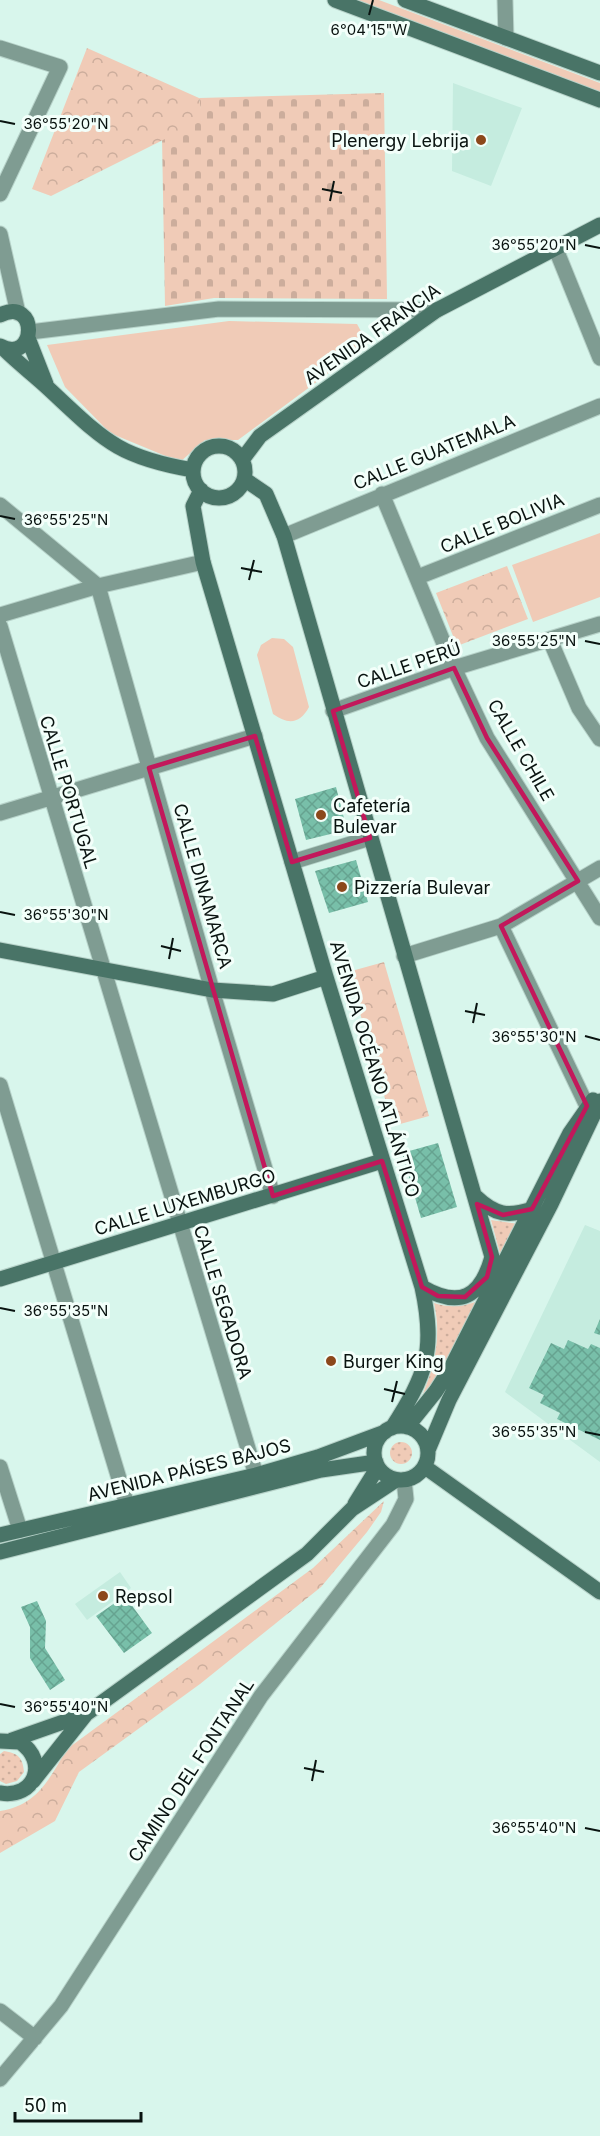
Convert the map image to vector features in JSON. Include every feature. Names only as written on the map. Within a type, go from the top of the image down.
[{"type":"street","points":[[335,0],[600,100]]},
{"type":"street","points":[[505,0],[506,38]]},
{"type":"street","points":[[414,1],[600,73]]},
{"type":"street","points":[[0,48],[60,67],[0,194]]},
{"type":"street","name":"AVENIDA FRANCIA","points":[[242,460],[260,436],[437,309],[600,225]]},
{"type":"street","points":[[0,234],[18,313]]},
{"type":"street","points":[[555,247],[600,358]]},
{"type":"street","points":[[2,347],[16,349],[29,335],[219,309],[437,309]]},
{"type":"street","points":[[0,315],[12,311],[27,320],[29,335],[47,387]]},
{"type":"street","points":[[2,347],[96,434],[122,451],[153,463],[193,471]]},
{"type":"street","name":"CALLE GUATEMALA","points":[[284,536],[600,406]]},
{"type":"street","points":[[212,447],[229,448],[242,460],[244,479],[235,492],[219,498],[201,490],[193,471],[198,457],[212,447]]},
{"type":"street","points":[[244,479],[266,494],[284,536],[475,1195],[492,1257],[499,1303]]},
{"type":"street","name":"AVENIDA OCÉANO ATLÁNTICO","points":[[201,490],[193,506],[203,562],[429,1316],[426,1366],[395,1429]]},
{"type":"street","name":"CALLE CHILE","points":[[382,494],[454,668],[487,738],[600,918]]},
{"type":"street","points":[[0,505],[98,586]]},
{"type":"street","name":"CALLE BOLIVIA","points":[[418,577],[600,505]]},
{"type":"street","points":[[0,615],[98,586],[203,562]]},
{"type":"street","name":"CALLE DINAMARCA","points":[[98,586],[212,990],[273,1196]]},
{"type":"street","name":"CALLE PERÚ","points":[[333,711],[454,668],[600,624]]},
{"type":"street","name":"CALLE PORTUGAL","points":[[0,626],[102,968]]},
{"type":"street","points":[[550,640],[579,708],[600,739]]},
{"type":"street","points":[[0,813],[255,736]]},
{"type":"street","points":[[292,862],[370,838]]},
{"type":"street","points":[[404,956],[501,926],[600,868]]},
{"type":"street","points":[[501,926],[594,1103]]},
{"type":"street","points":[[0,950],[212,990],[273,994],[326,977]]},
{"type":"street","name":"CALLE SEGADORA","points":[[102,968],[256,1475]]},
{"type":"street","points":[[0,1084],[127,1505]]},
{"type":"street","points":[[0,1793],[18,1793],[33,1781],[86,1714],[307,1554],[352,1509],[400,1480],[412,1478],[425,1467],[428,1450],[449,1400],[499,1303],[600,1093]]},
{"type":"street","points":[[352,1509],[377,1464],[376,1445],[436,1391],[452,1366],[570,1134],[594,1103]]},
{"type":"street","name":"CALLE LUXEMBURGO","points":[[0,1279],[179,1226],[382,1161]]},
{"type":"street","points":[[475,1195],[488,1208],[503,1215],[532,1209]]},
{"type":"street","points":[[422,1287],[438,1296],[465,1297],[477,1290],[487,1277],[492,1257]]},
{"type":"street","points":[[395,1429],[421,1435],[428,1450]]},
{"type":"street","name":"AVENIDA PAÍSES BAJOS","points":[[0,1535],[256,1475],[318,1457],[395,1429]]},
{"type":"street","points":[[377,1464],[386,1475],[400,1480]]},
{"type":"street","name":"AVENIDA PAÍSES BAJOS","points":[[0,1552],[321,1470],[377,1464]]},
{"type":"street","points":[[0,1467],[20,1530]]},
{"type":"street","points":[[425,1467],[600,1592]]},
{"type":"street","name":"CAMINO DEL FONTANAL","points":[[0,2079],[61,2006],[261,1696],[393,1525],[406,1499],[400,1480]]},
{"type":"street","points":[[6,1740],[86,1714]]},
{"type":"street","points":[[6,1740],[20,1742],[33,1755],[36,1763],[33,1781]]},
{"type":"street","points":[[0,2011],[35,2038]]},
{"type":"highlighted area","points":[[454,668],[487,738],[578,881],[501,926],[587,1106],[532,1209],[503,1215],[477,1204],[492,1257],[487,1277],[465,1297],[438,1296],[422,1287],[382,1161],[273,1196],[149,768],[255,736],[292,862],[370,838],[333,711]]},
{"type":"shaded area","name":"Plenergy Lebrija","points":[[453,83],[522,108],[491,186],[452,171]]},
{"type":"shaded area","points":[[585,1225],[600,1231],[600,1462],[505,1392]]},
{"type":"shaded area","name":"Repsol","points":[[120,1572],[131,1588],[87,1620],[75,1604]]},
{"type":"green space","points":[[354,0],[379,0],[600,83],[600,93]]},
{"type":"green space","points":[[87,48],[199,98],[203,120],[51,196],[32,189]]},
{"type":"green space","points":[[384,93],[387,299],[214,298],[165,306],[162,137],[202,120],[199,98]]},
{"type":"green space","points":[[229,321],[357,324],[368,344],[238,440],[205,440],[180,462],[110,433],[65,387],[47,345]]},
{"type":"green space","points":[[600,533],[600,597],[533,622],[512,565]]},
{"type":"green space","points":[[507,566],[528,619],[457,646],[436,593]]},
{"type":"green space","points":[[272,638],[284,639],[293,647],[309,707],[298,720],[284,720],[273,714],[257,655],[261,645]]},
{"type":"green space","points":[[384,962],[429,1116],[393,1126],[348,972]]},
{"type":"green space","points":[[491,1220],[519,1224],[501,1257]]},
{"type":"green space","points":[[478,1301],[442,1371],[420,1401],[429,1377],[437,1341],[434,1303],[456,1306]]},
{"type":"green space","points":[[397,1442],[405,1442],[412,1449],[412,1457],[405,1464],[397,1464],[390,1457],[390,1449]]},
{"type":"green space","points":[[384,1501],[381,1512],[367,1532],[321,1587],[200,1684],[79,1772],[55,1821],[0,1853],[0,1811],[13,1808],[33,1797],[48,1780],[67,1749],[313,1568]]},
{"type":"green space","points":[[4,1751],[19,1757],[24,1772],[17,1781],[6,1784],[0,1781],[0,1754]]},
{"type":"building","name":"Cafetería Bulevar","points":[[336,787],[347,830],[306,840],[295,799]]},
{"type":"building","name":"Pizzería Bulevar","points":[[356,860],[368,902],[329,913],[315,871]]},
{"type":"building","points":[[438,1143],[457,1207],[421,1218],[402,1153]]},
{"type":"building","points":[[600,1319],[600,1335],[594,1333]]},
{"type":"building","points":[[568,1340],[588,1349],[591,1344],[600,1348],[600,1440],[557,1419],[560,1413],[540,1403],[544,1395],[529,1388],[551,1343],[564,1349]]},
{"type":"building","points":[[125,1596],[152,1633],[124,1653],[96,1616]]},
{"type":"building","points":[[37,1601],[46,1621],[45,1648],[65,1680],[50,1690],[30,1658],[30,1627],[21,1607]]},
{"type":"place","name":"Plenergy Lebrija","points":[[481,140]]},
{"type":"place","name":"Cafetería Bulevar","points":[[321,815]]},
{"type":"place","name":"Pizzería Bulevar","points":[[342,887]]},
{"type":"place","name":"Burger King","points":[[331,1361]]},
{"type":"place","name":"Repsol","points":[[103,1596]]}]
